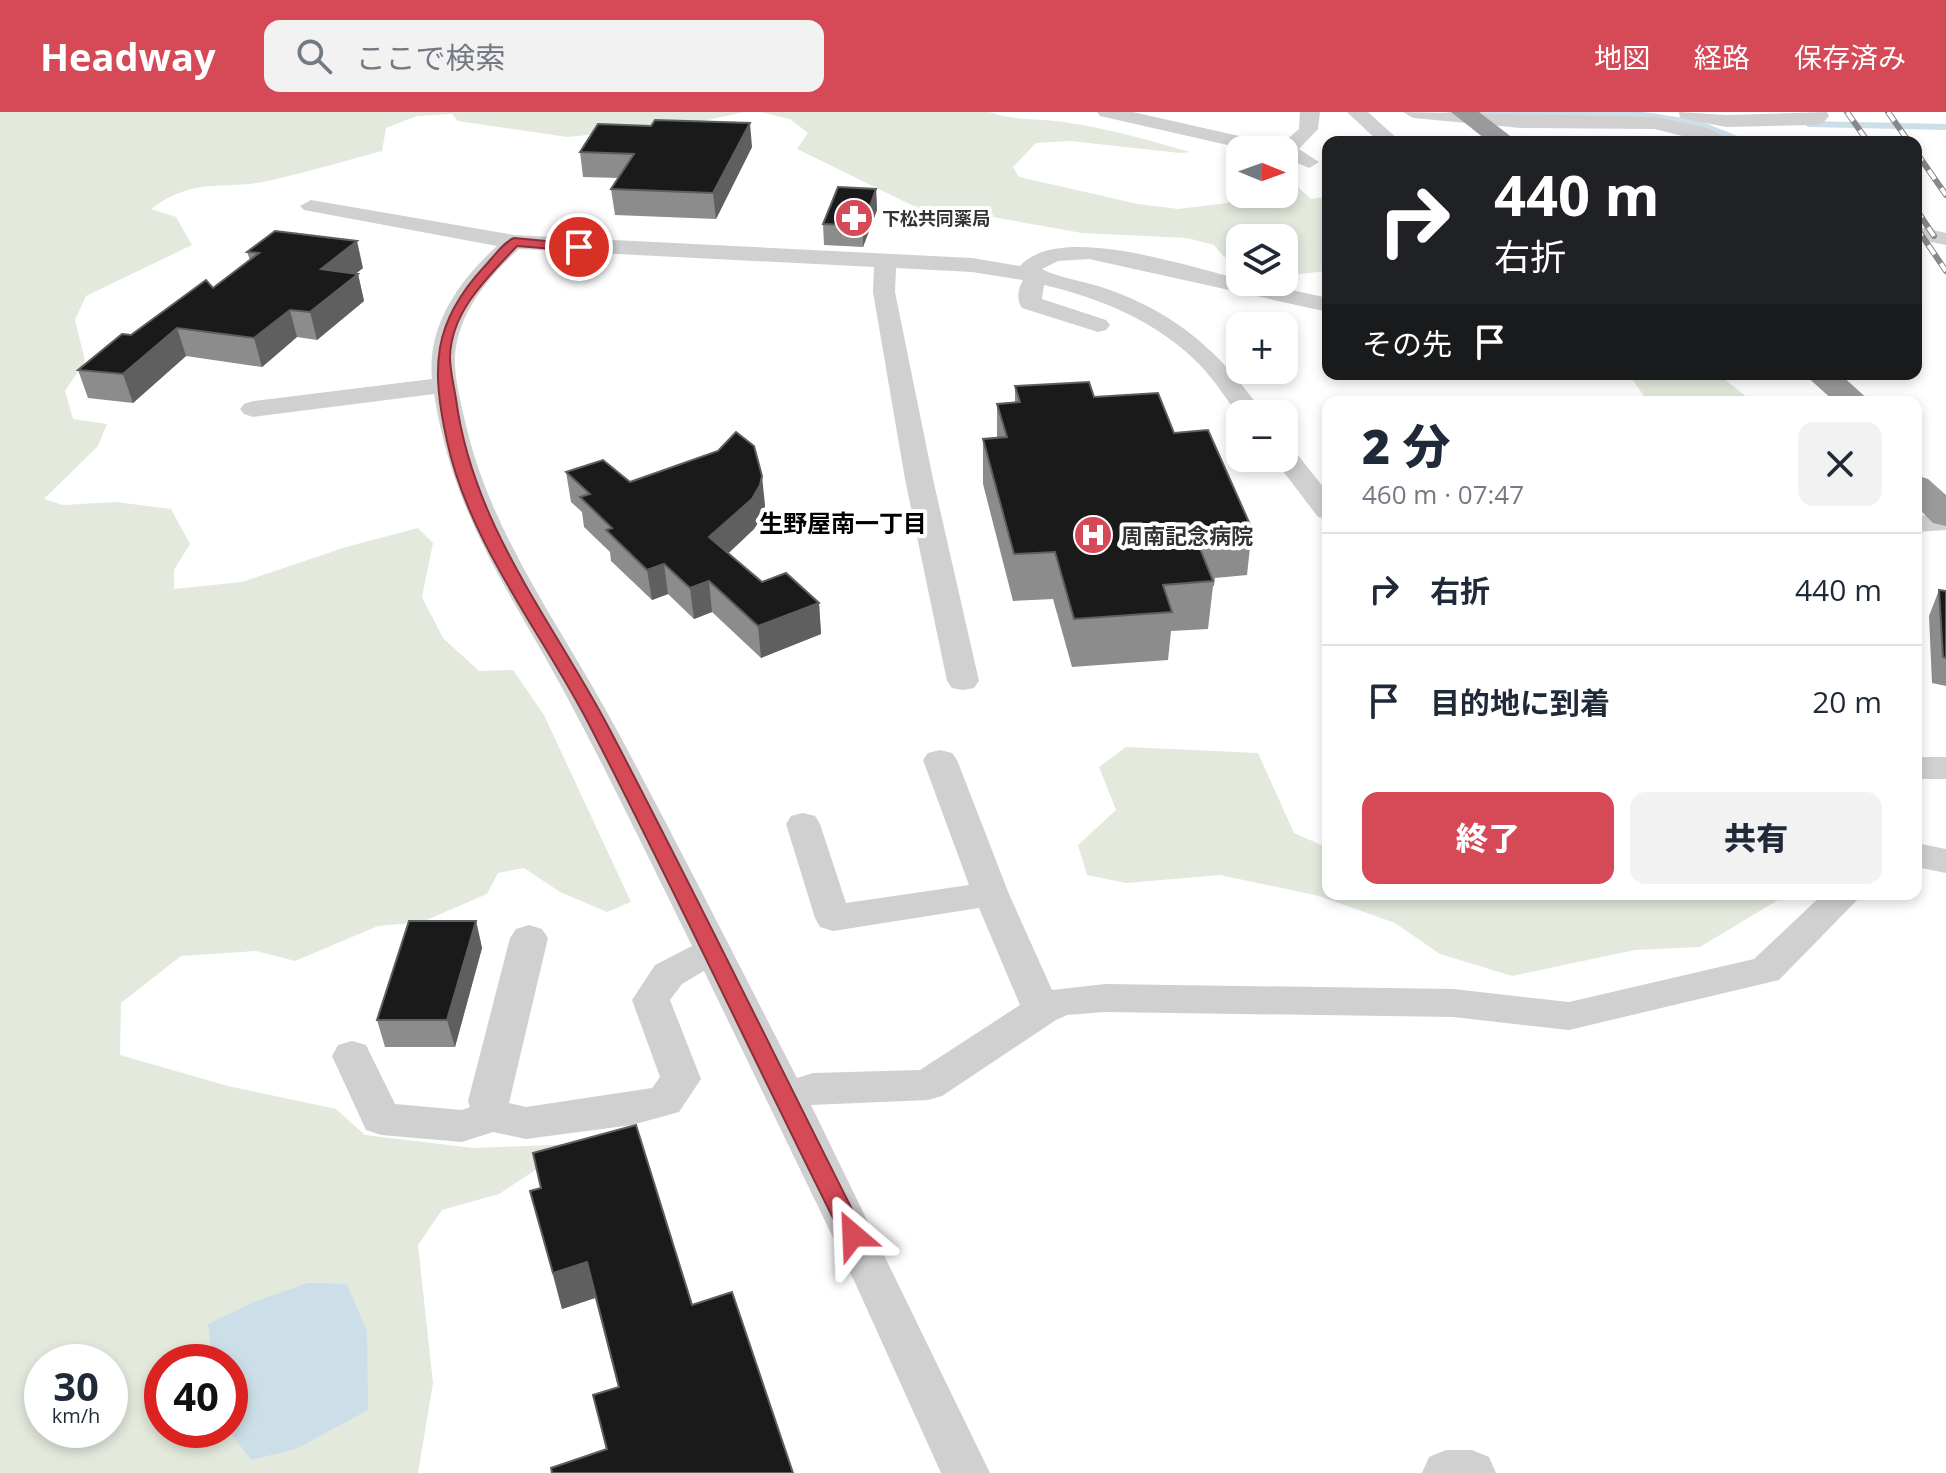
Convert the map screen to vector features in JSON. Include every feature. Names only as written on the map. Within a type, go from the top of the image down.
[{"type":"highway","points":[[1462,122],[1492,136]]},
{"type":"highway","points":[[1798,380],[1816,396]]},
{"type":"highway","points":[[1828,380],[1848,396]]},
{"type":"highway","points":[[1922,456],[1946,477]]},
{"type":"highway","points":[[1922,492],[1946,515]]},
{"type":"street","points":[[1107,112],[1226,139]]},
{"type":"street","points":[[1309,162],[1290,152],[1288,147],[1308,132],[1312,125],[1310,112]]},
{"type":"street","points":[[1357,112],[1384,136]]},
{"type":"street","points":[[1413,112],[1494,121],[1545,118],[1639,122],[1686,128],[1707,136]]},
{"type":"street","points":[[1679,112],[1726,121],[1816,119],[1819,116],[1817,112]]},
{"type":"street","points":[[1545,118],[1581,136]]},
{"type":"street","points":[[311,206],[514,242],[972,265],[1032,274],[1085,288],[1137,309],[1180,334],[1208,358],[1240,400]]},
{"type":"street","points":[[1922,234],[1942,239]]},
{"type":"street","points":[[514,242],[468,292],[449,328],[443,357],[454,440],[472,497],[523,598],[601,728],[786,1097],[966,1473]]},
{"type":"street","points":[[1098,325],[1030,303],[1032,274],[1046,257],[1063,252],[1089,252],[1322,304]]},
{"type":"street","points":[[885,260],[884,292],[919,479],[963,681]]},
{"type":"street","points":[[253,409],[446,385]]},
{"type":"street","points":[[1297,472],[1322,503]]},
{"type":"street","points":[[1922,524],[1946,522]]},
{"type":"street","points":[[940,760],[991,894],[1042,1010]]},
{"type":"street","points":[[1922,768],[1946,768]]},
{"type":"street","points":[[803,824],[833,918],[991,894]]},
{"type":"street","points":[[1922,856],[1946,861]]},
{"type":"street","points":[[786,1097],[813,1089],[928,1085],[1042,1010],[1061,1001],[1105,998],[1453,1003],[1569,1016],[1766,970],[1839,900]]},
{"type":"street","points":[[493,1116],[488,1101],[529,938]]},
{"type":"street","points":[[352,1056],[381,1119],[462,1126],[493,1116],[526,1123],[632,1109],[665,1101],[681,1079],[651,1000],[661,978],[713,953]]},
{"type":"street","points":[[1446,1473],[1472,1473]]},
{"type":"shaded area","points":[[0,112],[744,112],[681,126],[567,137],[458,121],[452,114],[417,116],[386,128],[382,151],[268,181],[195,188],[167,199],[151,209],[176,217],[192,245],[86,296],[75,320],[85,361],[65,391],[73,419],[107,424],[98,446],[44,499],[63,505],[116,502],[171,509],[190,544],[174,570],[174,589],[242,582],[346,547],[418,528],[433,543],[422,597],[443,638],[479,671],[513,670],[544,715],[631,902],[607,912],[560,892],[524,868],[498,873],[487,894],[422,922],[378,926],[295,961],[256,951],[181,956],[121,1003],[120,1055],[228,1086],[336,1109],[365,1135],[473,1148],[575,1144],[499,1194],[442,1210],[418,1245],[433,1383],[418,1473],[0,1473]]},
{"type":"shaded area","points":[[761,112],[989,112],[1111,131],[1190,152],[1070,141],[1036,143],[1013,167],[1019,177],[1138,204],[1178,209],[1226,203],[1226,208],[1298,208],[1298,187],[1311,199],[1322,197],[1322,272],[1298,274],[1298,224],[1226,224],[1226,257],[1214,245],[1187,238],[1082,233],[993,217],[964,220],[928,213],[797,149],[808,133],[790,119]]},
{"type":"shaded area","points":[[1439,112],[1644,112],[1698,120],[1737,136]]},
{"type":"shaded area","points":[[1633,380],[1726,380],[1746,396],[1644,396]]},
{"type":"shaded area","points":[[1126,747],[1258,753],[1294,833],[1322,845],[1322,897],[1220,875],[1126,883],[1087,875],[1078,845],[1116,810],[1099,767]]},
{"type":"shaded area","points":[[1330,900],[1778,900],[1700,947],[1635,950],[1512,976],[1440,954],[1395,923]]},
{"type":"shaded area","points":[[308,1283],[347,1284],[367,1331],[368,1410],[296,1449],[251,1460],[242,1448],[248,1448],[248,1344],[211,1344],[208,1324],[256,1301]]},
{"type":"building","points":[[655,120],[750,123],[713,193],[611,189],[634,154],[580,152],[598,124],[651,126]]},
{"type":"building","points":[[838,187],[876,189],[863,226],[823,224]]},
{"type":"building","points":[[275,231],[357,241],[321,269],[358,274],[310,312],[290,310],[254,338],[177,328],[123,374],[78,370],[122,334],[131,335],[206,280],[213,288],[259,253],[247,252]]},
{"type":"building","points":[[1089,382],[1094,397],[1158,393],[1174,433],[1208,430],[1252,529],[1216,531],[1219,539],[1197,541],[1213,581],[1163,585],[1172,612],[1074,619],[1055,552],[1014,554],[983,439],[1007,437],[997,404],[1020,402],[1015,386]]},
{"type":"building","points":[[736,432],[754,446],[762,476],[760,485],[752,499],[709,537],[762,582],[786,573],[819,603],[758,626],[709,581],[690,588],[664,564],[647,570],[606,530],[612,528],[580,497],[590,494],[566,472],[603,460],[630,482],[718,451]]},
{"type":"building","points":[[1939,590],[1946,591],[1946,658],[1943,657]]},
{"type":"building","points":[[409,921],[476,921],[447,1020],[377,1020]]},
{"type":"building","points":[[636,1125],[692,1305],[732,1292],[793,1473],[552,1473],[551,1468],[607,1449],[593,1395],[619,1387],[587,1262],[553,1273],[530,1191],[541,1188],[533,1153]]},
{"type":"waterway","points":[[1809,124],[1946,127]]},
{"type":"railway","points":[[1847,112],[1864,136]]},
{"type":"railway","points":[[1888,112],[1905,136]]},
{"type":"railway","points":[[1922,161],[1946,195]]},
{"type":"railway","points":[[1922,218],[1934,236]]},
{"type":"railway","points":[[1922,236],[1946,271]]},
{"type":"place","name":"下松共同薬局","points":[[854,218]]},
{"type":"place","name":"周南記念病院","points":[[1093,535]]},
{"type":"district","name":"生野屋南一丁目","points":[[843,522]]},
{"type":"route","points":[[579,247],[514,242],[468,292],[449,328],[443,357],[454,440],[472,497],[510,573],[601,728],[853,1235]]}]
